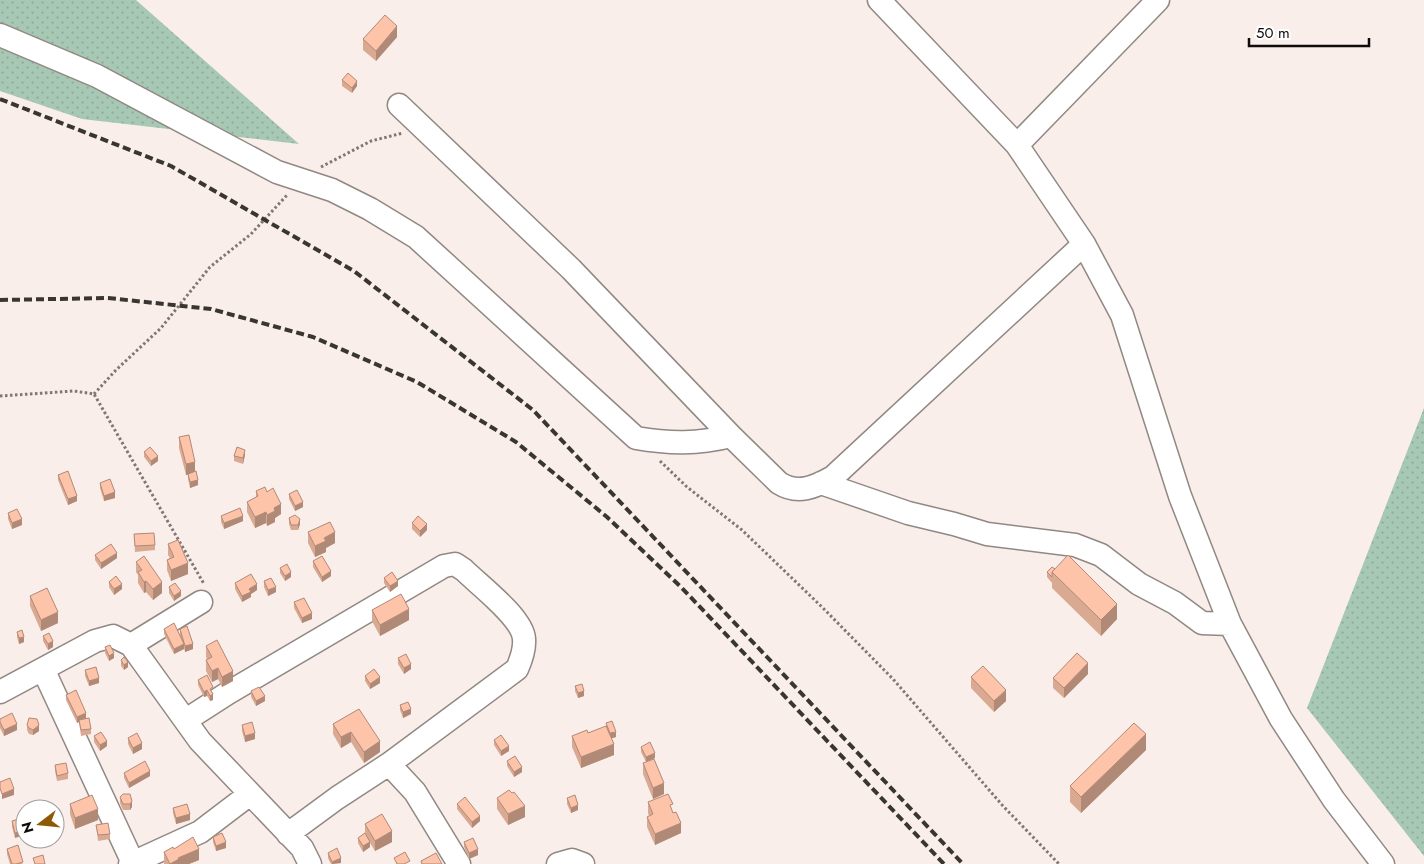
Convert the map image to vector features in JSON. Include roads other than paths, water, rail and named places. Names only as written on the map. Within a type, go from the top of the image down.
[{"type":"street","points":[[879,0],[1017,145],[1084,244],[1122,315],[1180,496],[1230,624],[1281,719],[1334,800],[1383,864]]},
{"type":"street","points":[[1017,145],[1158,0]]},
{"type":"street","points":[[0,35],[97,76],[277,172],[332,190],[370,209],[416,237],[636,438],[666,444],[703,443],[731,436]]},
{"type":"street","points":[[399,105],[571,269],[731,436],[779,483],[789,489],[797,490],[821,483],[833,477],[1084,244]]},
{"type":"street","points":[[821,483],[908,513],[987,534],[1075,545],[1101,555],[1138,584],[1174,603],[1202,623],[1230,624]]},
{"type":"street","points":[[186,720],[228,693],[444,566],[454,564],[464,570],[515,620],[525,638],[523,653],[517,669],[390,764],[288,834]]},
{"type":"street","points":[[131,644],[201,602]]},
{"type":"street","points":[[0,692],[95,641],[113,636],[131,644],[200,741],[302,848],[310,864]]},
{"type":"street","points":[[43,669],[132,864],[200,832],[250,794]]},
{"type":"street","points":[[390,764],[415,792],[458,864]]},
{"type":"street","points":[[558,864],[572,860],[584,864]]},
{"type":"railway","points":[[0,99],[171,166],[354,271],[533,410],[963,864]]},
{"type":"railway","points":[[0,300],[108,298],[211,309],[313,337],[417,382],[516,442],[607,517],[681,587],[944,864]]}]
